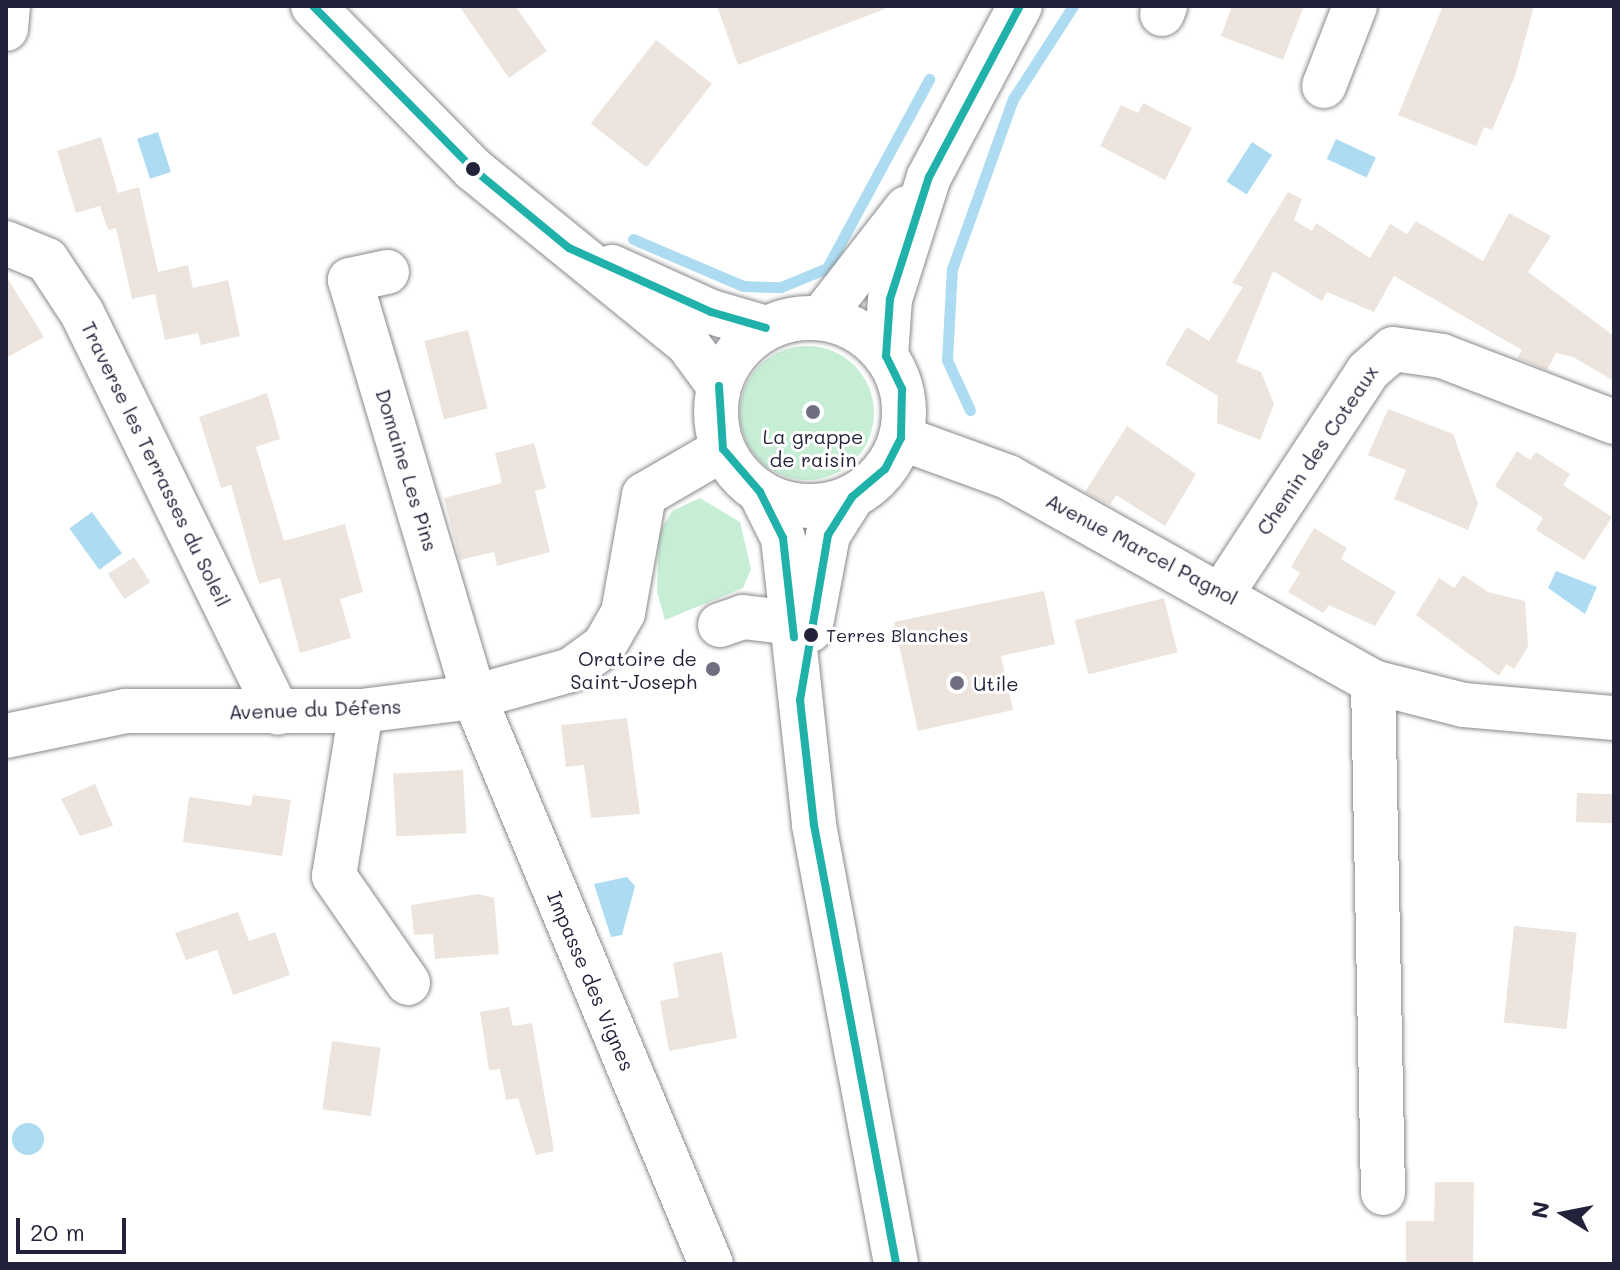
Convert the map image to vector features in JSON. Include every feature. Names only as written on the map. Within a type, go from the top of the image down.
[{"type":"street","points":[[6,29],[8,6]]},
{"type":"street","points":[[313,6],[473,169],[688,344],[719,386],[723,449],[760,492],[783,538],[802,623],[800,700],[814,825],[896,1264]]},
{"type":"street","points":[[822,317],[929,177],[1020,6]]},
{"type":"street","points":[[1324,86],[1355,6]]},
{"type":"street","points":[[886,356],[890,299],[929,177]]},
{"type":"street","name":"Traverse les Terrasses du Soleil","points":[[6,243],[47,260],[82,313],[278,713]]},
{"type":"street","points":[[569,248],[711,312],[766,328]]},
{"type":"street","name":"Domaine Les Pins","points":[[387,272],[350,280],[474,697]]},
{"type":"street","points":[[719,386],[745,342],[766,328],[822,317],[869,337],[886,356],[902,389],[901,438],[885,469],[852,497],[828,535],[802,623]]},
{"type":"street","name":"Chemin des Coteaux","points":[[1223,592],[1368,371],[1393,349],[1442,356],[1614,422]]},
{"type":"street","name":"Avenue Marcel Pagnol","points":[[901,438],[1008,477],[1223,592],[1373,682],[1464,705],[1614,718]]},
{"type":"street","name":"Avenue du Défens","points":[[6,736],[126,711],[361,711],[474,697],[571,670],[604,646],[628,594],[644,495],[723,449]]},
{"type":"street","points":[[760,492],[805,506],[852,497]]},
{"type":"street","points":[[720,625],[743,617],[802,623]]},
{"type":"street","points":[[1373,682],[1383,1193]]},
{"type":"street","name":"Impasse des Vignes","points":[[474,697],[711,1264]]},
{"type":"street","points":[[361,711],[334,876],[408,983]]},
{"type":"green space","points":[[807,346],[833,351],[855,365],[869,387],[874,413],[869,439],[855,461],[833,475],[807,480],[781,475],[759,461],[745,439],[740,413],[745,387],[759,365],[781,351]]},
{"type":"green space","points":[[700,498],[740,522],[751,569],[743,588],[665,620],[657,592],[659,533],[672,511]]},
{"type":"water","points":[[158,132],[171,172],[150,179],[137,139]]},
{"type":"water","points":[[1336,139],[1376,158],[1367,178],[1327,159]]},
{"type":"water","points":[[1252,142],[1272,155],[1247,194],[1226,181]]},
{"type":"water","points":[[92,512],[122,553],[99,570],[69,528]]},
{"type":"water","points":[[1556,571],[1597,587],[1585,614],[1548,588]]},
{"type":"water","points":[[627,877],[635,886],[622,935],[611,937],[594,884]]},
{"type":"water","points":[[28,1123],[39,1128],[44,1139],[39,1150],[28,1155],[17,1150],[12,1139],[17,1128]]},
{"type":"building","points":[[459,6],[515,6],[547,51],[509,78]]},
{"type":"building","points":[[717,6],[885,6],[885,9],[738,65]]},
{"type":"building","points":[[1232,6],[1304,6],[1283,60],[1221,36]]},
{"type":"building","points":[[1443,6],[1534,6],[1515,76],[1492,130],[1484,127],[1476,146],[1398,115]]},
{"type":"building","points":[[656,40],[712,84],[647,167],[591,124]]},
{"type":"building","points":[[1143,103],[1192,128],[1165,180],[1100,146],[1121,105],[1138,113]]},
{"type":"building","points":[[101,137],[118,193],[139,187],[158,272],[188,265],[193,288],[228,280],[240,336],[201,345],[198,333],[165,340],[155,294],[132,299],[116,228],[108,230],[100,206],[76,213],[57,151]]},
{"type":"building","points":[[1288,192],[1302,199],[1294,220],[1312,231],[1316,223],[1370,258],[1390,224],[1407,234],[1416,221],[1483,261],[1509,213],[1551,236],[1528,272],[1614,336],[1614,381],[1573,357],[1556,353],[1547,370],[1517,358],[1522,350],[1394,276],[1374,312],[1327,292],[1322,301],[1273,271],[1236,362],[1261,372],[1274,404],[1260,440],[1217,423],[1218,396],[1165,364],[1187,327],[1209,341],[1243,287],[1232,283]]},
{"type":"building","points":[[6,276],[44,337],[6,358]]},
{"type":"building","points":[[468,330],[488,409],[444,419],[424,341]]},
{"type":"building","points":[[267,393],[280,439],[256,447],[284,541],[345,524],[363,592],[340,599],[351,638],[300,653],[280,578],[259,584],[231,485],[221,488],[199,417]]},
{"type":"building","points":[[1388,409],[1453,434],[1478,504],[1468,530],[1394,499],[1406,470],[1368,455]]},
{"type":"building","points":[[1127,426],[1196,474],[1165,526],[1116,495],[1110,505],[1085,492]]},
{"type":"building","points":[[534,443],[546,488],[535,491],[550,552],[497,566],[494,552],[460,560],[444,498],[502,483],[495,453]]},
{"type":"building","points":[[1517,451],[1530,460],[1536,452],[1570,474],[1563,485],[1612,517],[1584,560],[1536,530],[1543,518],[1495,486]]},
{"type":"building","points":[[1314,528],[1347,548],[1341,559],[1396,592],[1375,626],[1329,605],[1323,613],[1288,592],[1300,573],[1291,567]]},
{"type":"building","points":[[134,557],[150,582],[124,599],[108,574]]},
{"type":"building","points":[[1463,575],[1488,592],[1525,601],[1528,647],[1514,669],[1506,664],[1499,676],[1416,615],[1439,578],[1454,588]]},
{"type":"building","name":"Utile","points":[[1044,591],[1055,644],[1001,656],[1013,710],[918,731],[894,622]]},
{"type":"building","points":[[1164,598],[1178,652],[1088,675],[1075,620]]},
{"type":"building","points":[[627,718],[640,814],[591,818],[584,765],[566,767],[561,725]]},
{"type":"building","points":[[463,770],[466,833],[396,837],[393,774]]},
{"type":"building","points":[[95,784],[113,826],[80,836],[61,799]]},
{"type":"building","points":[[1577,793],[1614,794],[1613,823],[1576,822]]},
{"type":"building","points":[[253,795],[291,800],[282,856],[183,842],[189,797],[251,806]]},
{"type":"building","points":[[478,894],[494,898],[499,954],[435,959],[433,934],[414,935],[411,905]]},
{"type":"building","points":[[238,912],[249,941],[275,932],[290,975],[233,995],[217,950],[186,960],[175,933]]},
{"type":"building","points":[[1514,926],[1577,933],[1567,1029],[1504,1022]]},
{"type":"building","points":[[722,952],[737,1038],[669,1051],[660,1001],[679,997],[673,963]]},
{"type":"building","points":[[509,1007],[513,1026],[532,1023],[554,1151],[536,1155],[518,1098],[506,1100],[500,1069],[489,1070],[480,1012]]},
{"type":"building","points":[[332,1041],[381,1048],[371,1116],[322,1109]]},
{"type":"building","points":[[1435,1182],[1474,1182],[1473,1264],[1406,1264],[1406,1221],[1434,1221]]},
{"type":"waterway","points":[[970,410],[947,360],[952,269],[1013,99],[1073,6]]},
{"type":"waterway","points":[[633,239],[743,286],[781,287],[827,268],[929,79]]},
{"type":"transit line","points":[[313,6],[473,169],[569,248],[711,312],[766,328]]},
{"type":"transit line","points":[[886,356],[890,299],[929,177],[1020,6]]},
{"type":"transit line","points":[[886,356],[902,389],[901,438],[885,469],[852,497],[828,535],[800,700],[814,825],[896,1264]]},
{"type":"transit line","points":[[719,386],[723,449],[760,492],[783,538],[794,637]]},
{"type":"place","name":"La grappe de raisin","points":[[813,412]]},
{"type":"place","name":"Terres Blanches","points":[[811,635]]},
{"type":"place","name":"Oratoire de Saint-Joseph","points":[[713,669]]},
{"type":"place","name":"Utile","points":[[957,683]]}]
